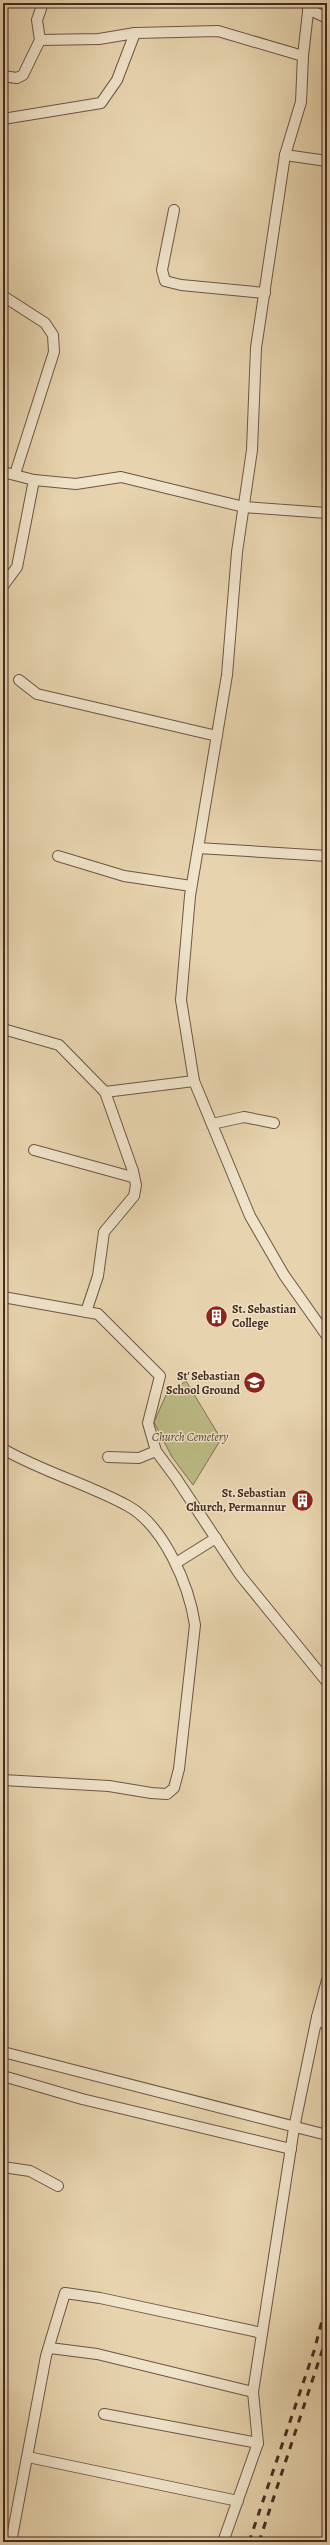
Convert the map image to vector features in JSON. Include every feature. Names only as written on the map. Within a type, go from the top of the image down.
[{"type":"street","points":[[3,76],[17,78],[23,75],[40,40],[37,20],[43,3]]},
{"type":"street","points":[[327,18],[308,6],[300,102],[285,155],[256,348],[252,450],[237,552],[227,675],[191,886],[181,1000],[194,1081],[250,1216],[284,1275],[327,1336]]},
{"type":"street","points":[[40,40],[99,39],[135,33],[218,31],[303,56]]},
{"type":"street","points":[[3,119],[101,103],[117,80],[135,33]]},
{"type":"street","points":[[285,155],[327,160]]},
{"type":"street","points":[[174,210],[162,270],[165,281],[181,285],[265,293]]},
{"type":"street","points":[[3,296],[45,323],[53,334],[54,352],[15,474]]},
{"type":"street","points":[[3,472],[34,480],[76,484],[121,477],[244,507],[327,513]]},
{"type":"street","points":[[3,586],[17,567],[34,480]]},
{"type":"street","points":[[20,680],[37,694],[217,736]]},
{"type":"street","points":[[198,848],[327,856]]},
{"type":"street","points":[[58,856],[124,876],[191,886]]},
{"type":"street","points":[[3,1029],[59,1045],[105,1092],[133,1171],[132,1177],[136,1185],[134,1196],[104,1232],[98,1276],[86,1312]]},
{"type":"street","points":[[105,1092],[194,1081]]},
{"type":"street","points":[[212,1124],[244,1117],[274,1123]]},
{"type":"street","points":[[34,1150],[132,1177]]},
{"type":"street","points":[[3,1297],[98,1314],[160,1376],[148,1423],[156,1451],[240,1575],[327,1682]]},
{"type":"street","points":[[3,1449],[27,1463],[128,1506],[150,1523],[176,1563],[192,1606],[195,1625],[179,1768],[174,1788],[167,1794],[109,1786],[3,1780]]},
{"type":"street","points":[[108,1457],[138,1458],[156,1451]]},
{"type":"street","points":[[176,1563],[216,1538]]},
{"type":"street","points":[[223,2542],[258,2443],[253,2392],[294,2128],[317,2017],[327,1980]]},
{"type":"street","points":[[317,2017],[327,2026]]},
{"type":"street","points":[[3,2052],[327,2136]]},
{"type":"street","points":[[3,2076],[82,2099],[291,2149]]},
{"type":"street","points":[[3,2167],[30,2171],[58,2186]]},
{"type":"street","points":[[11,2542],[46,2356],[50,2348],[65,2293],[100,2298],[262,2333]]},
{"type":"street","points":[[50,2348],[97,2354],[253,2392]]},
{"type":"street","points":[[104,2414],[258,2443]]},
{"type":"street","points":[[28,2457],[238,2501]]},
{"type":"green space","name":"Church Cemetery","points":[[186,1381],[221,1439],[193,1485],[172,1457],[154,1422],[166,1395]]},
{"type":"railway","points":[[249,2542],[314,2351],[327,2302]]},
{"type":"railway","points":[[259,2542],[327,2336]]},
{"type":"place","name":"St. Sebastian College","points":[[216,1316]]},
{"type":"place","name":"St' Sebastian School Ground","points":[[255,1383]]},
{"type":"place","name":"St. Sebastian Church, Permannur","points":[[302,1500]]}]
